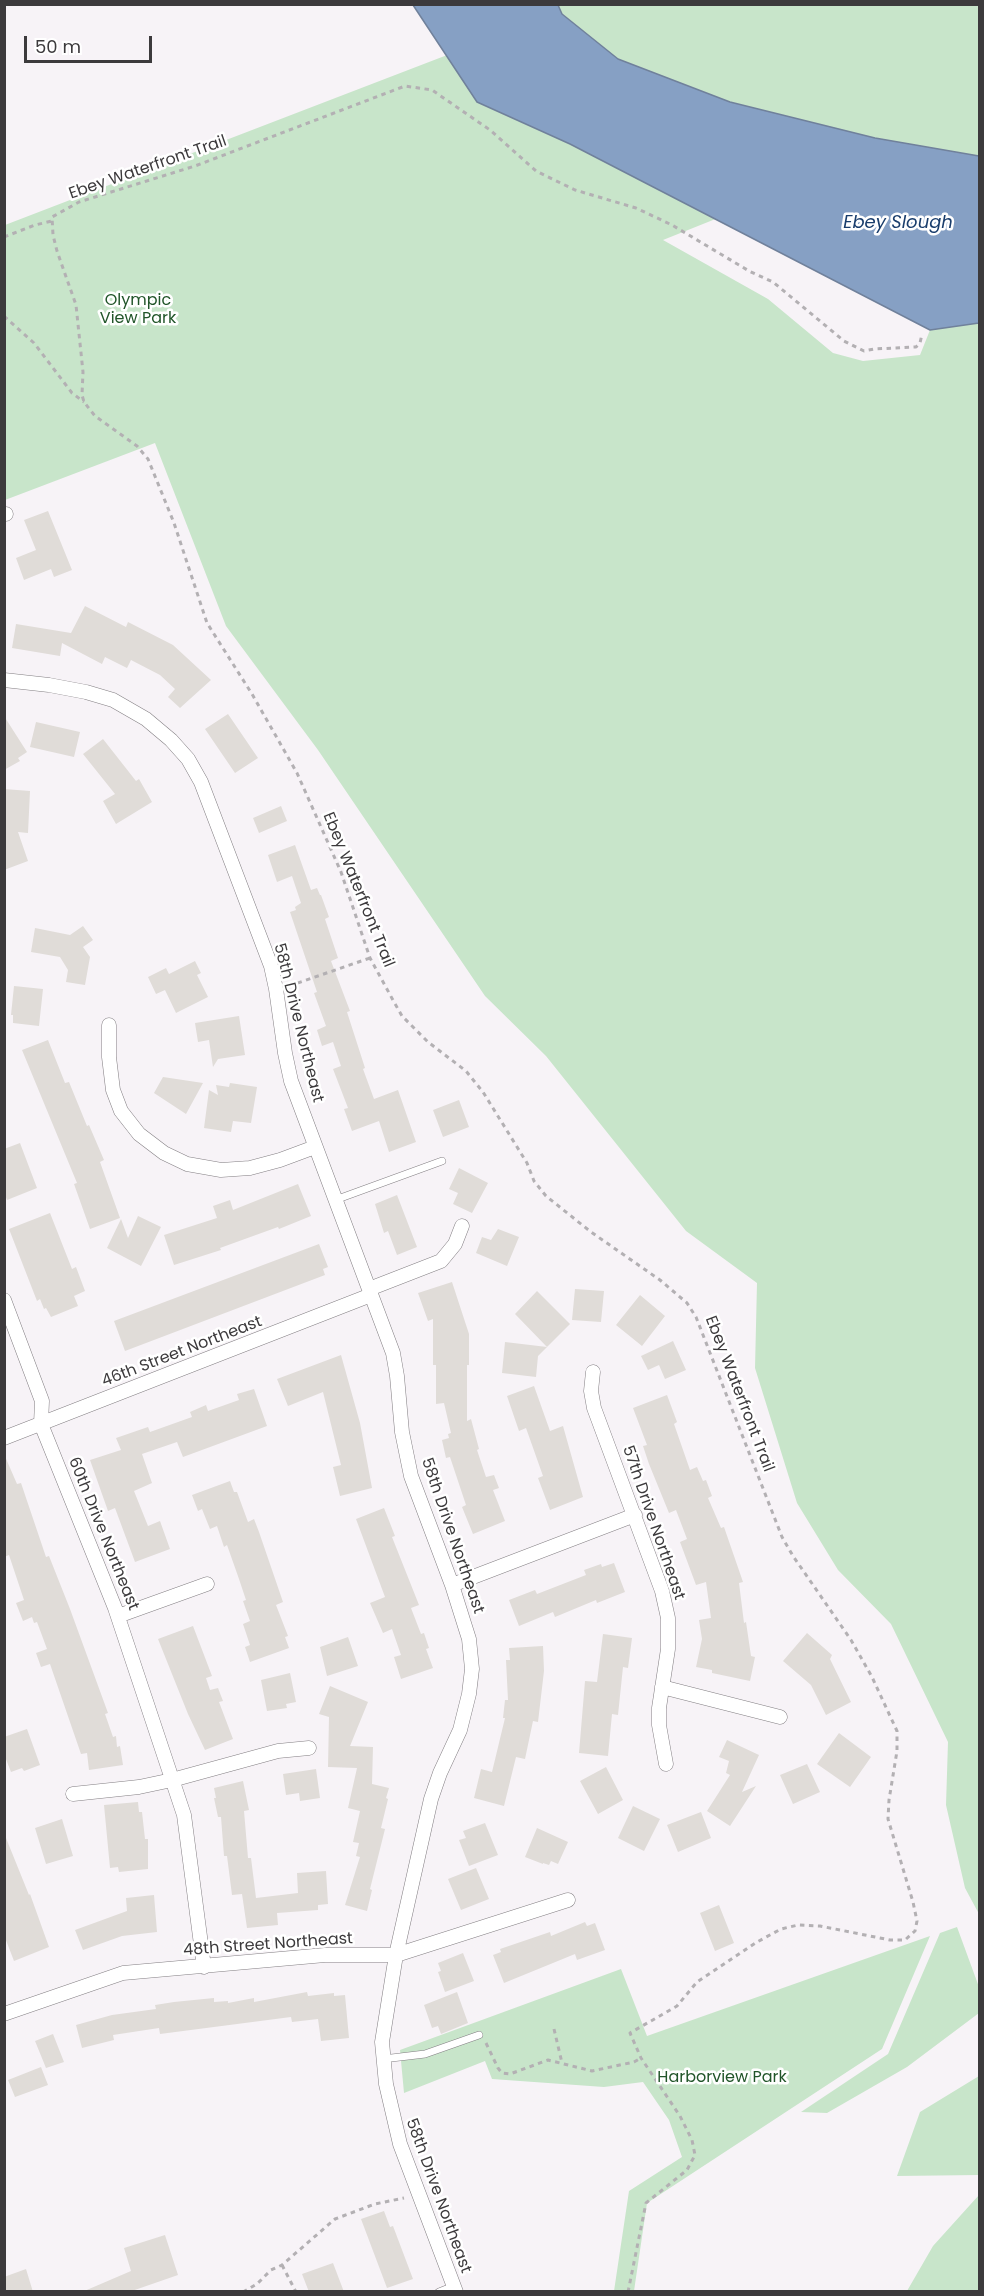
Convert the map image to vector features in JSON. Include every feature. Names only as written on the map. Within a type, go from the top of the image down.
[{"type":"street","name":"58th Drive Northeast","points":[[4,680],[49,685],[113,700],[146,719],[171,740],[188,759],[201,782],[271,966],[291,1081],[393,1353],[402,1432],[411,1476],[469,1639],[472,1669],[469,1694],[460,1730],[431,1799],[396,1955],[382,2043],[392,2117],[455,2289]]},
{"type":"street","points":[[109,1025],[108,1057],[111,1079],[121,1111],[139,1134],[164,1152],[186,1164],[221,1170],[250,1168],[315,1147]]},
{"type":"street","name":"46th Street Northeast","points":[[4,1438],[370,1292],[441,1261],[455,1244],[462,1226]]},
{"type":"street","name":"60th Drive Northeast","points":[[4,1300],[42,1401],[41,1424],[118,1616],[184,1815],[204,1967]]},
{"type":"street","name":"57th Drive Northeast","points":[[593,1372],[591,1391],[594,1408],[662,1591],[668,1618],[668,1650],[659,1708],[659,1725],[666,1764]]},
{"type":"street","points":[[452,1586],[635,1515]]},
{"type":"street","points":[[118,1616],[207,1584]]},
{"type":"street","points":[[663,1687],[780,1717]]},
{"type":"street","points":[[73,1794],[140,1787],[278,1751],[309,1748]]},
{"type":"street","name":"48th Street Northeast","points":[[4,2014],[123,1974],[325,1955],[396,1955],[568,1900]]},
{"type":"lane","points":[[335,1200],[442,1161]]},
{"type":"lane","points":[[383,2059],[424,2054],[479,2035]]},
{"type":"lane","points":[[439,2292],[455,2289]]},
{"type":"path","name":"Ebey Waterfront Trail","points":[[52,221],[52,217],[59,212],[79,202],[195,166],[405,86],[432,90],[490,130],[536,171],[575,190],[636,208],[672,225],[748,271],[773,282],[844,341],[864,351],[916,346],[920,343],[922,334]]},
{"type":"path","points":[[4,237],[52,221],[57,251],[76,305],[84,402]]},
{"type":"path","name":"Ebey Waterfront Trail","points":[[4,316],[34,343],[72,393],[84,402],[95,416],[136,446],[148,459],[174,523],[207,623],[252,694],[297,773],[341,872],[370,958],[402,1016],[428,1042],[466,1071],[483,1092],[521,1153],[534,1181],[546,1196],[591,1232],[660,1280],[687,1303],[696,1317],[782,1536],[793,1556],[851,1640],[872,1677],[897,1731],[897,1751],[888,1820],[913,1902],[917,1922],[915,1931],[905,1940],[890,1940],[820,1926],[798,1925],[780,1929],[697,1982],[677,2006],[630,2033],[641,2058],[680,2116],[692,2140],[695,2155],[687,2170],[646,2203],[628,2292]]},
{"type":"path","points":[[276,989],[297,984],[370,958]]},
{"type":"path","points":[[554,2029],[562,2063]]},
{"type":"path","points":[[479,2035],[490,2048],[502,2073],[510,2074],[548,2060],[591,2071],[634,2062],[641,2058]]},
{"type":"path","points":[[243,2292],[257,2284],[271,2270],[282,2265],[335,2219],[375,2204],[394,2201],[418,2192]]},
{"type":"path","points":[[282,2265],[296,2292]]},
{"type":"green space","points":[[558,5],[979,5],[979,156],[875,138],[730,102],[618,59],[562,14]]},
{"type":"green space","name":"Olympic View Park","points":[[455,52],[718,218],[663,240],[768,299],[833,353],[863,361],[920,355],[930,330],[979,323],[979,1914],[965,1888],[946,1805],[948,1742],[891,1624],[838,1570],[797,1503],[755,1368],[757,1283],[686,1231],[546,1056],[485,996],[318,750],[226,626],[155,443],[5,500],[5,225]]},
{"type":"green space","name":"Harborview Park","points":[[957,1927],[979,1987],[979,2013],[907,2067],[827,2113],[801,2112],[888,2054],[940,1933]]},
{"type":"green space","name":"Harborview Park","points":[[930,1936],[882,2049],[647,2203],[634,2291],[614,2291],[629,2191],[682,2157],[669,2120],[643,2082],[604,2087],[492,2079],[485,2061],[404,2093],[400,2050],[621,1969],[647,2036]]},
{"type":"green space","points":[[979,2076],[979,2175],[897,2176],[920,2112]]},
{"type":"green space","points":[[979,2195],[979,2291],[907,2291],[933,2246]]},
{"type":"water","name":"Ebey Slough","points":[[413,5],[558,5],[562,14],[618,59],[730,102],[875,138],[979,156],[979,323],[930,330],[570,144],[477,102]]},
{"type":"building","points":[[48,511],[72,570],[54,577],[51,569],[24,580],[16,558],[36,550],[24,520]]},
{"type":"building","points":[[85,606],[126,627],[128,622],[173,645],[211,680],[180,708],[168,697],[175,689],[160,675],[131,660],[127,668],[105,657],[102,664],[62,643],[60,656],[12,648],[16,624],[71,633]]},
{"type":"building","points":[[228,714],[258,758],[235,773],[205,729]]},
{"type":"building","points":[[4,716],[27,752],[18,758],[20,761],[4,770]]},
{"type":"building","points":[[36,722],[80,732],[74,757],[30,747]]},
{"type":"building","points":[[103,739],[136,781],[139,779],[152,802],[116,824],[103,801],[115,794],[83,754]]},
{"type":"building","points":[[4,789],[30,791],[28,833],[18,832],[28,861],[4,870]]},
{"type":"building","points":[[281,806],[287,821],[259,833],[253,818]]},
{"type":"building","points":[[295,845],[311,890],[317,888],[329,917],[325,919],[338,958],[331,961],[350,1011],[347,1012],[374,1099],[398,1090],[416,1142],[389,1152],[379,1121],[352,1131],[344,1109],[348,1108],[333,1069],[341,1066],[333,1042],[322,1046],[317,1030],[326,1026],[290,912],[296,910],[295,907],[301,903],[292,876],[277,882],[268,855]]},
{"type":"building","points":[[83,926],[93,940],[83,947],[90,957],[85,985],[66,982],[68,970],[60,957],[31,952],[35,928],[70,935]]},
{"type":"building","points":[[195,961],[201,973],[197,975],[208,997],[176,1013],[165,990],[156,994],[148,977],[166,968],[169,974]]},
{"type":"building","points":[[14,986],[43,989],[39,1026],[13,1023],[13,1015],[11,1015]]},
{"type":"building","points":[[239,1016],[245,1055],[218,1059],[213,1067],[209,1040],[198,1042],[195,1023]]},
{"type":"building","points":[[48,1040],[65,1083],[69,1082],[104,1160],[100,1162],[120,1218],[90,1229],[74,1184],[77,1183],[22,1050]]},
{"type":"building","points":[[163,1077],[203,1083],[186,1114],[154,1093]]},
{"type":"building","points":[[230,1083],[257,1087],[251,1123],[233,1121],[231,1132],[204,1128],[209,1090],[218,1095],[216,1085],[229,1087]]},
{"type":"building","points":[[459,1100],[469,1127],[443,1137],[433,1110]]},
{"type":"building","points":[[20,1143],[37,1188],[7,1200],[4,1192],[4,1149]]},
{"type":"building","points":[[459,1168],[488,1183],[472,1213],[453,1204],[458,1193],[449,1189]]},
{"type":"building","points":[[298,1184],[311,1216],[174,1265],[164,1235],[217,1218],[213,1206],[230,1200],[233,1210]]},
{"type":"building","points":[[397,1195],[417,1247],[397,1255],[388,1231],[384,1233],[375,1204]]},
{"type":"building","points":[[50,1213],[72,1269],[76,1267],[85,1291],[74,1296],[78,1306],[51,1317],[46,1308],[44,1309],[40,1299],[37,1301],[9,1229]]},
{"type":"building","points":[[138,1216],[161,1227],[141,1266],[107,1248],[121,1219],[128,1238]]},
{"type":"building","points":[[498,1229],[519,1237],[507,1266],[476,1253],[482,1237],[491,1240]]},
{"type":"building","points":[[319,1244],[328,1267],[323,1269],[325,1275],[125,1351],[114,1321]]},
{"type":"building","points":[[452,1282],[469,1334],[467,1421],[471,1419],[479,1449],[477,1450],[486,1477],[494,1475],[499,1488],[493,1490],[505,1521],[473,1534],[462,1507],[466,1505],[450,1457],[446,1458],[442,1440],[449,1438],[448,1434],[451,1433],[444,1403],[436,1404],[433,1319],[428,1321],[418,1293]]},
{"type":"building","points":[[575,1289],[604,1291],[601,1322],[572,1320]]},
{"type":"building","points":[[537,1291],[570,1324],[547,1347],[515,1314]]},
{"type":"building","points":[[640,1295],[665,1316],[642,1346],[616,1325]]},
{"type":"building","points":[[673,1341],[686,1370],[665,1379],[659,1365],[648,1370],[641,1356]]},
{"type":"building","points":[[505,1342],[547,1347],[538,1356],[536,1377],[502,1373]]},
{"type":"building","points":[[341,1355],[360,1423],[372,1488],[340,1496],[333,1467],[341,1465],[323,1392],[288,1406],[277,1379]]},
{"type":"building","points":[[534,1386],[550,1431],[563,1426],[583,1497],[550,1510],[538,1478],[543,1476],[526,1428],[519,1431],[507,1396]]},
{"type":"building","points":[[254,1389],[267,1426],[183,1457],[177,1442],[142,1454],[152,1483],[134,1491],[148,1526],[160,1521],[170,1549],[135,1562],[115,1508],[108,1511],[90,1460],[121,1450],[116,1438],[148,1427],[150,1432],[192,1417],[190,1412],[206,1405],[208,1411],[239,1400],[237,1394]]},
{"type":"building","points":[[667,1395],[677,1422],[674,1424],[690,1470],[697,1467],[703,1481],[706,1480],[712,1496],[708,1498],[721,1528],[724,1527],[743,1582],[739,1583],[744,1623],[746,1622],[751,1656],[755,1657],[750,1681],[696,1667],[702,1639],[699,1620],[711,1618],[706,1582],[696,1585],[680,1542],[687,1539],[676,1510],[669,1513],[649,1464],[643,1446],[647,1445],[633,1408]]},
{"type":"building","points":[[4,1454],[17,1484],[21,1483],[46,1557],[49,1556],[70,1609],[108,1713],[105,1714],[113,1737],[116,1736],[117,1747],[120,1746],[123,1765],[89,1770],[87,1753],[81,1754],[50,1664],[41,1667],[36,1653],[47,1649],[37,1622],[34,1623],[32,1617],[23,1621],[16,1603],[24,1600],[9,1555],[4,1557]]},
{"type":"building","points":[[230,1481],[234,1492],[237,1492],[248,1522],[254,1519],[259,1532],[283,1602],[276,1605],[288,1636],[285,1637],[289,1648],[250,1662],[245,1647],[250,1645],[243,1624],[250,1621],[239,1579],[227,1545],[224,1547],[217,1526],[210,1529],[202,1509],[198,1511],[192,1495]]},
{"type":"building","points":[[384,1508],[395,1536],[392,1537],[419,1605],[411,1608],[421,1634],[424,1633],[429,1648],[426,1649],[433,1668],[401,1679],[394,1657],[401,1655],[392,1629],[383,1633],[370,1603],[385,1597],[356,1519]]},
{"type":"building","points":[[614,1563],[625,1592],[597,1603],[596,1600],[555,1617],[553,1612],[519,1626],[509,1600],[535,1590],[537,1594],[586,1575],[584,1570],[601,1564],[602,1567]]},
{"type":"building","points":[[193,1626],[212,1676],[206,1678],[210,1690],[218,1688],[223,1701],[219,1702],[233,1739],[205,1750],[158,1639]]},
{"type":"building","points":[[807,1633],[832,1655],[830,1659],[851,1702],[826,1715],[811,1685],[783,1661]]},
{"type":"building","points":[[603,1634],[632,1638],[628,1668],[623,1667],[618,1715],[612,1714],[608,1756],[579,1753],[585,1681],[597,1682]]},
{"type":"building","points":[[348,1637],[358,1666],[327,1676],[320,1647]]},
{"type":"building","points":[[543,1646],[544,1671],[538,1722],[533,1721],[525,1759],[516,1757],[504,1806],[474,1798],[481,1769],[492,1772],[505,1718],[503,1718],[505,1700],[508,1700],[506,1660],[510,1660],[509,1648]]},
{"type":"building","points":[[290,1673],[296,1702],[286,1704],[287,1708],[267,1711],[261,1680]]},
{"type":"building","points":[[330,1686],[368,1702],[350,1746],[373,1747],[372,1784],[389,1788],[381,1828],[385,1829],[367,1911],[345,1905],[360,1857],[356,1856],[359,1843],[353,1842],[360,1811],[348,1808],[357,1768],[328,1767],[329,1717],[319,1714]]},
{"type":"building","points":[[27,1729],[40,1765],[24,1771],[22,1768],[11,1772],[4,1754],[4,1737]]},
{"type":"building","points":[[839,1733],[871,1757],[850,1787],[817,1764]]},
{"type":"building","points":[[727,1740],[759,1755],[742,1792],[756,1786],[730,1826],[707,1811],[730,1775],[726,1773],[729,1761],[719,1757]]},
{"type":"building","points":[[807,1764],[820,1792],[793,1804],[780,1775]]},
{"type":"building","points":[[606,1767],[623,1800],[598,1814],[580,1781]]},
{"type":"building","points":[[316,1769],[320,1798],[300,1801],[299,1793],[286,1795],[283,1774]]},
{"type":"building","points":[[243,1781],[249,1810],[244,1811],[248,1858],[251,1858],[256,1898],[298,1893],[297,1873],[326,1871],[328,1904],[318,1905],[318,1910],[277,1913],[278,1925],[247,1928],[242,1894],[232,1895],[227,1856],[224,1856],[221,1817],[218,1817],[214,1798],[216,1798],[214,1788]]},
{"type":"building","points":[[138,1802],[139,1812],[142,1812],[145,1839],[148,1839],[148,1869],[119,1872],[118,1867],[110,1868],[104,1805]]},
{"type":"building","points":[[633,1806],[660,1819],[644,1851],[618,1838]]},
{"type":"building","points":[[701,1812],[711,1838],[678,1852],[667,1825]]},
{"type":"building","points":[[62,1819],[73,1856],[46,1864],[35,1828]]},
{"type":"building","points":[[485,1823],[498,1855],[469,1866],[459,1840],[466,1838],[463,1831]]},
{"type":"building","points":[[537,1828],[568,1842],[558,1864],[551,1861],[549,1865],[543,1864],[525,1857]]},
{"type":"building","points":[[4,1838],[6,1838],[30,1894],[49,1947],[14,1961],[4,1935]]},
{"type":"building","points":[[476,1868],[489,1899],[461,1910],[448,1879]]},
{"type":"building","points":[[154,1895],[157,1932],[122,1936],[83,1950],[75,1930],[127,1911],[126,1898]]},
{"type":"building","points":[[719,1905],[734,1943],[715,1951],[700,1913]]},
{"type":"building","points":[[585,1922],[587,1926],[595,1923],[605,1950],[577,1960],[575,1954],[504,1983],[493,1955],[501,1952],[500,1949],[550,1932],[551,1936]]},
{"type":"building","points":[[463,1953],[474,1981],[445,1992],[438,1972],[441,1971],[438,1963]]},
{"type":"building","points":[[307,1992],[308,1996],[334,1993],[334,1996],[345,1995],[349,2038],[321,2041],[318,2019],[292,2022],[291,2017],[160,2034],[159,2028],[113,2035],[114,2040],[82,2048],[76,2025],[112,2015],[156,2009],[155,2005],[174,2002],[214,1998],[214,2002],[228,2001],[228,2003],[254,1998],[254,2002]]},
{"type":"building","points":[[457,1992],[468,2023],[441,2034],[438,2026],[432,2028],[424,2005]]},
{"type":"building","points":[[53,2034],[64,2062],[46,2068],[35,2041]]},
{"type":"building","points":[[41,2067],[48,2085],[15,2097],[8,2080]]},
{"type":"building","points":[[384,2211],[390,2227],[393,2226],[413,2279],[387,2288],[361,2219]]},
{"type":"building","points":[[165,2235],[178,2275],[129,2292],[82,2292],[131,2271],[124,2248]]},
{"type":"building","points":[[333,2263],[344,2292],[309,2292],[302,2274]]},
{"type":"building","points":[[26,2269],[33,2292],[4,2292],[4,2277]]}]
